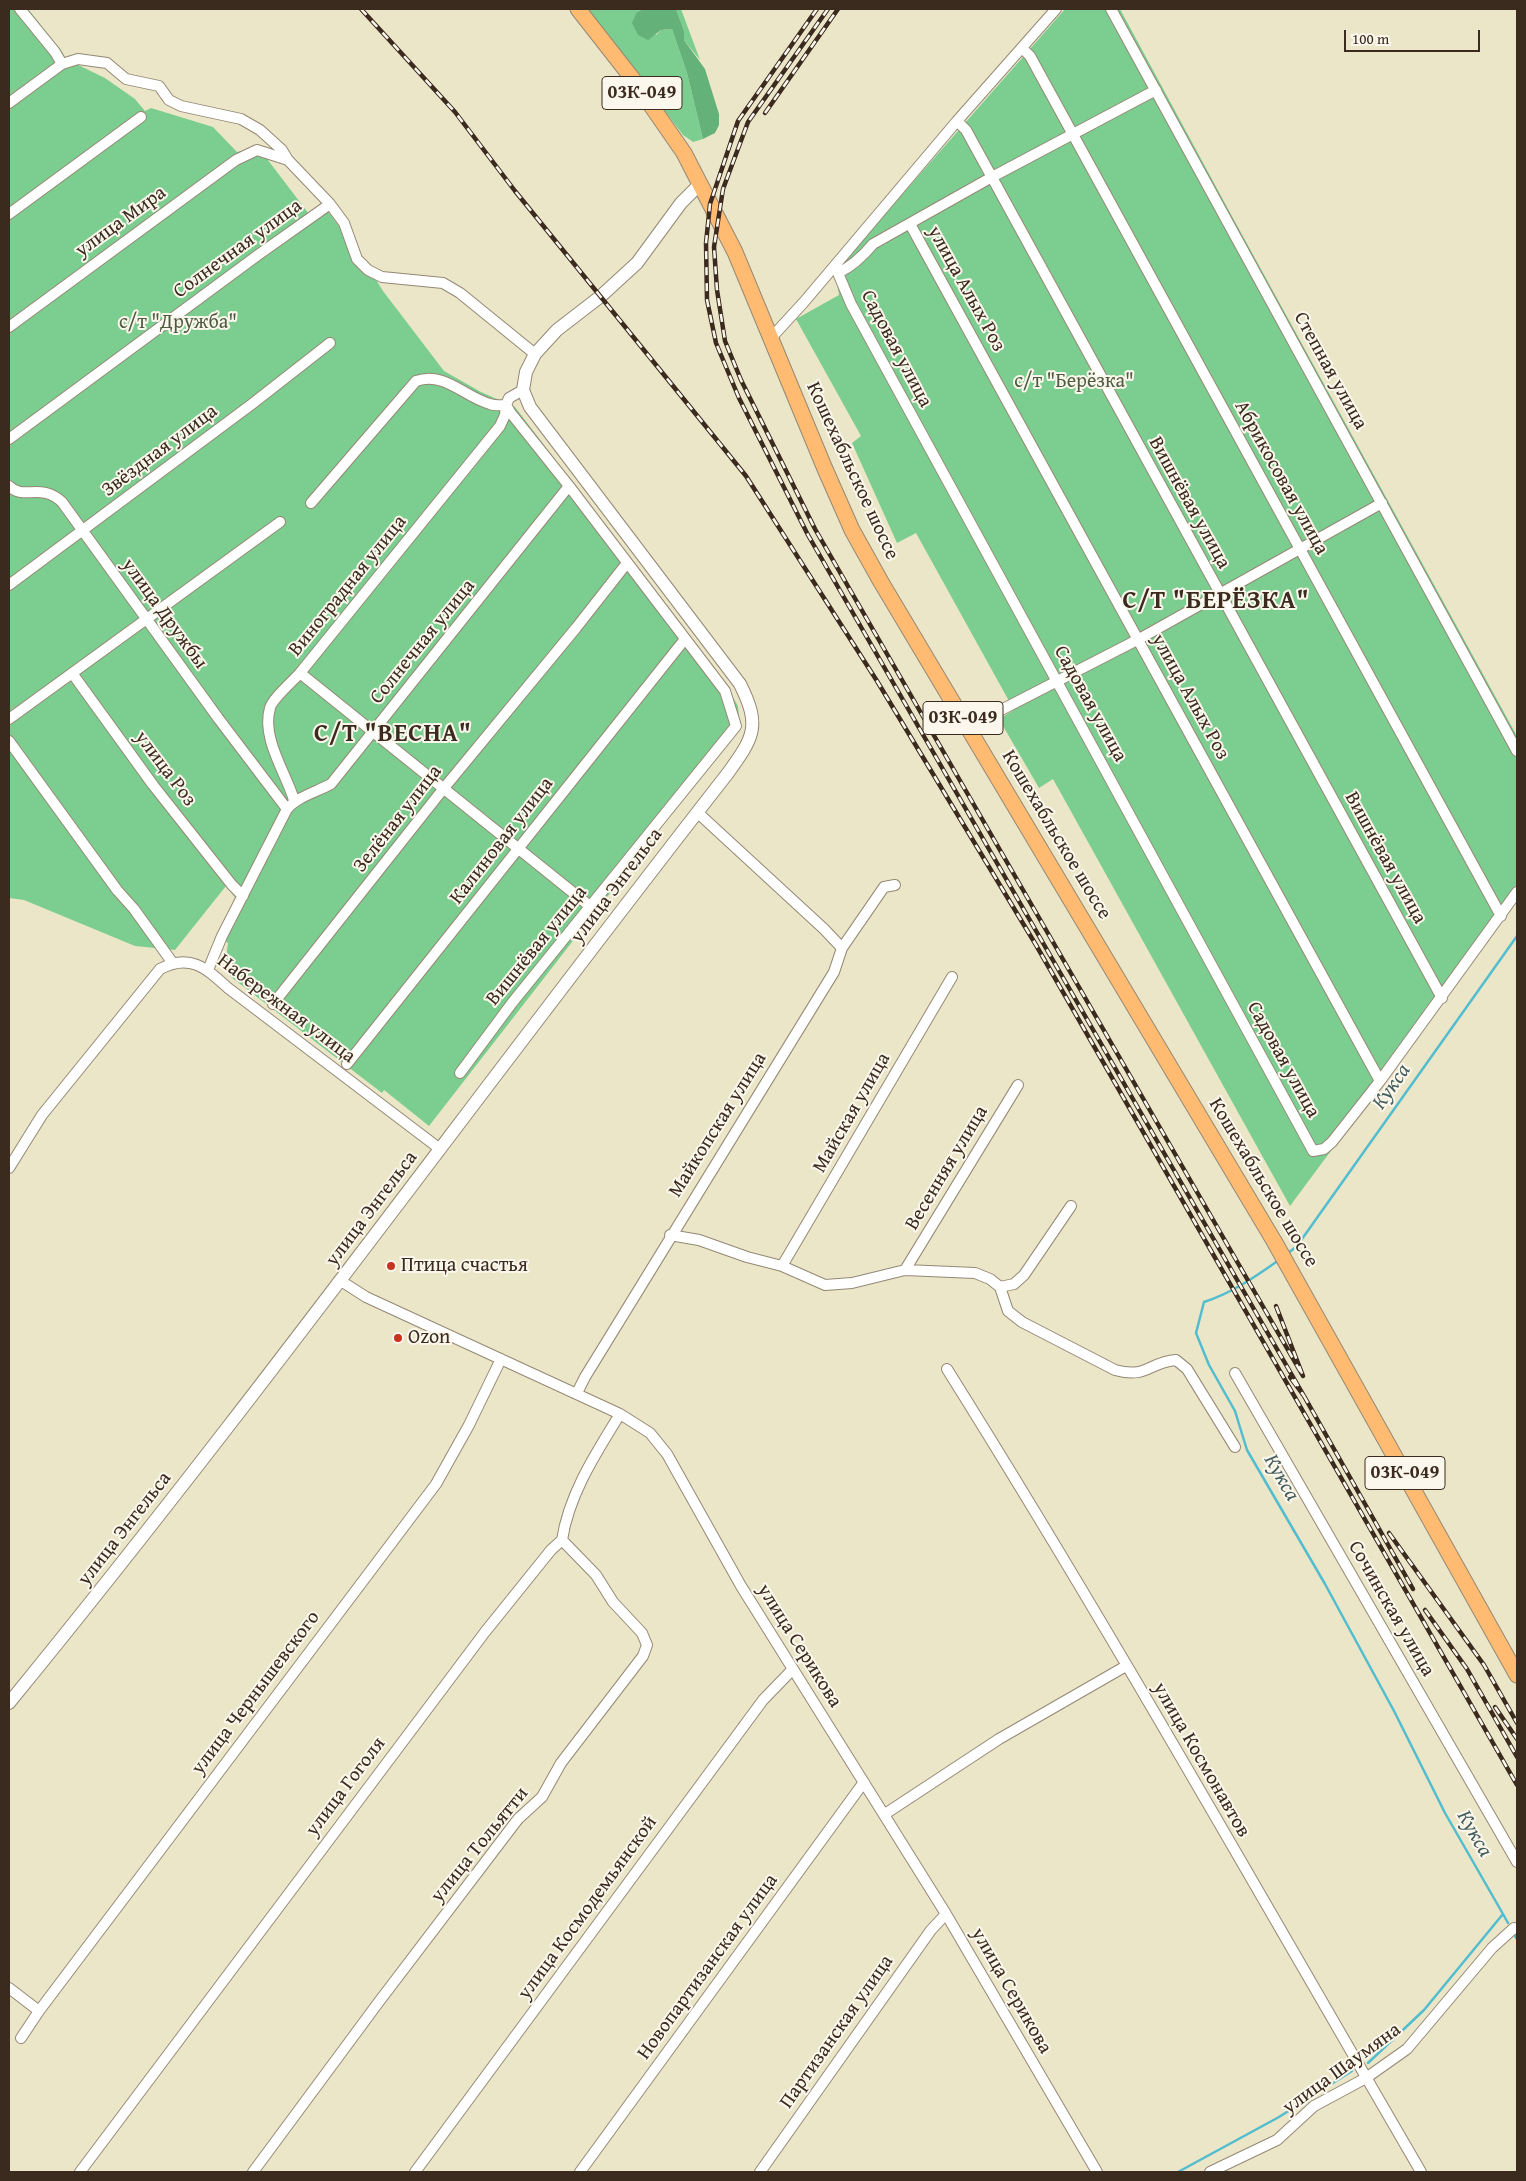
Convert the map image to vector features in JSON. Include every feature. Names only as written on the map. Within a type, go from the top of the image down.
[{"type":"main road","name":"Кошехабльское шоссе","points":[[578,9],[632,78],[684,153],[735,252],[852,530],[1292,1271],[1517,1675]]},
{"type":"street","points":[[20,9],[62,64]]},
{"type":"street","points":[[771,338],[834,272],[957,121],[1056,9]]},
{"type":"street","name":"Степная улица","points":[[1111,9],[1517,751]]},
{"type":"street","name":"Абрикосовая улица","points":[[1022,48],[1030,56],[1501,916]]},
{"type":"street","points":[[9,103],[62,64],[78,59],[107,63],[126,79],[159,86],[169,100],[181,106],[241,119],[260,130],[282,150],[288,160],[330,204],[344,223],[357,259],[368,270],[382,277],[443,283],[460,292],[535,354]]},
{"type":"street","points":[[834,272],[848,269],[873,244],[992,177],[1156,90]]},
{"type":"street","points":[[9,214],[140,117]]},
{"type":"street","name":"Вишнёвая улица","points":[[957,121],[966,130],[992,177],[1442,998]]},
{"type":"street","name":"улица Мира","points":[[9,327],[236,160],[257,150],[288,160]]},
{"type":"street","points":[[506,405],[509,398],[523,390],[526,372],[535,354],[557,330],[601,296],[637,263],[681,203],[700,184]]},
{"type":"street","name":"Солнечная улица","points":[[9,439],[330,204]]},
{"type":"street","name":"улица Алых Роз","points":[[910,224],[1380,1081]]},
{"type":"street","name":"Садовая улица","points":[[834,272],[1313,1151],[1324,1149],[1332,1142],[1380,1081]]},
{"type":"street","name":"Звёздная улица","points":[[9,585],[252,404],[330,343]]},
{"type":"street","points":[[310,503],[416,381],[427,377],[443,381],[492,405],[506,405]]},
{"type":"street","name":"улица Энгельса","points":[[9,1703],[100,1592],[341,1281],[742,753],[753,729],[750,704],[740,684],[541,422],[530,407],[523,390]]},
{"type":"street","points":[[506,405],[685,639]]},
{"type":"street","name":"Виноградная улица","points":[[294,800],[288,780],[278,763],[269,723],[270,707],[300,673],[500,426],[505,415],[506,405]]},
{"type":"street","name":"улица Дружбы","points":[[9,486],[20,493],[46,491],[54,494],[62,502],[287,809]]},
{"type":"street","name":"Солнечная улица","points":[[294,800],[310,796],[331,784],[569,486]]},
{"type":"street","points":[[968,727],[1138,639],[1301,550],[1382,503]]},
{"type":"street","points":[[9,719],[280,522]]},
{"type":"street","name":"Зелёная улица","points":[[273,1004],[444,788],[627,563]]},
{"type":"street","name":"Вишнёвая улица","points":[[460,1072],[512,1003],[736,726],[725,691],[685,639]]},
{"type":"street","name":"Калиновая улица","points":[[347,1064],[685,639]]},
{"type":"street","name":"улица Роз","points":[[72,673],[153,785],[232,885],[243,896]]},
{"type":"street","points":[[300,673],[591,907]]},
{"type":"street","points":[[9,741],[117,890],[162,946],[172,962],[160,969],[42,1115],[9,1168]]},
{"type":"street","points":[[208,970],[222,936],[287,809],[294,800]]},
{"type":"street","points":[[697,812],[824,929],[842,948]]},
{"type":"street","name":"Майкопская улица","points":[[576,1393],[670,1235],[834,972],[842,948],[884,887],[895,886]]},
{"type":"street","points":[[1380,1081],[1517,892]]},
{"type":"street","name":"Набережная улица","points":[[172,962],[192,962],[208,970],[228,988],[440,1149]]},
{"type":"street","name":"Майская улица","points":[[782,1266],[952,977]]},
{"type":"street","name":"Весенняя улица","points":[[905,1270],[1018,1085]]},
{"type":"street","points":[[1000,1286],[1014,1284],[1024,1274],[1071,1206]]},
{"type":"street","points":[[670,1235],[699,1240],[782,1266],[825,1285],[852,1283],[905,1270],[974,1273],[990,1279],[1000,1286],[1008,1311],[1022,1322],[1114,1370],[1129,1374],[1147,1371],[1165,1361],[1176,1360],[1188,1369],[1235,1447]]},
{"type":"street","name":"улица Серикова","points":[[341,1281],[366,1297],[620,1414],[650,1433],[667,1454],[705,1524],[864,1782],[886,1814],[1097,2172]]},
{"type":"street","name":"улица Чернышевского","points":[[21,2038],[39,2011],[436,1484],[456,1449],[501,1359]]},
{"type":"street","name":"улица Космонавтов","points":[[946,1369],[997,1449],[1126,1666],[1421,2172]]},
{"type":"street","name":"Сочинская улица","points":[[1235,1372],[1517,1862]]},
{"type":"street","points":[[562,1540],[566,1518],[591,1461],[620,1414]]},
{"type":"street","name":"улица Гоголя","points":[[80,2172],[485,1632],[551,1550],[562,1540]]},
{"type":"street","name":"улица Тольятти","points":[[253,2172],[512,1826],[542,1797],[561,1763],[642,1656],[647,1645],[642,1633],[613,1602],[596,1575],[562,1540]]},
{"type":"street","points":[[886,1814],[999,1739],[1126,1666]]},
{"type":"street","name":"улица Космодемьянской","points":[[415,2172],[763,1700],[794,1669]]},
{"type":"street","name":"Новопартизанская улица","points":[[580,2172],[864,1782]]},
{"type":"street","name":"Партизанская улица","points":[[760,2172],[931,1930],[946,1914]]},
{"type":"street","name":"улица Шаумяна","points":[[1210,2172],[1277,2140],[1314,2106],[1366,2078],[1407,2048],[1492,1948],[1514,1928],[1517,1929]]},
{"type":"street","points":[[9,1988],[39,2011]]},
{"type":"green space","name":"с/т \"Дружба\"","points":[[9,9],[28,9],[66,59],[105,78],[135,99],[145,111],[151,108],[213,127],[237,152],[258,147],[309,214],[323,205],[358,251],[383,291],[444,371],[481,392],[515,407],[723,680],[738,706],[740,726],[429,1126],[384,1090],[382,1093],[231,977],[225,964],[228,943],[218,937],[236,899],[226,886],[175,950],[135,946],[24,900],[9,898]]},
{"type":"green space","points":[[587,9],[643,9],[637,12],[656,35],[661,30],[672,29],[687,73],[703,139],[693,142],[683,135]]},
{"type":"green space","points":[[643,9],[676,9],[684,31],[684,40],[705,69],[719,114],[719,125],[715,133],[703,139],[687,73],[672,29],[661,30],[648,40],[638,35],[632,23],[637,12]]},
{"type":"green space","points":[[676,9],[681,9],[700,60],[684,40],[684,31]]},
{"type":"green space","name":"с/т \"Берёзка\"","points":[[1065,9],[1120,9],[1517,736],[1517,900],[1290,1206],[1053,779],[1039,788],[999,719],[1014,710],[916,533],[897,543],[852,443],[861,436],[796,319],[839,295],[835,271]]},
{"type":"waterway","name":"Кукса","points":[[1287,1254],[1297,1246],[1517,936]]},
{"type":"waterway","name":"Кукса","points":[[1279,1260],[1234,1289],[1204,1302],[1196,1333],[1209,1365],[1235,1411],[1247,1450],[1325,1584],[1394,1711],[1445,1813],[1503,1914],[1424,2010],[1368,2063]]},
{"type":"waterway","points":[[1503,1914],[1508,1923]]},
{"type":"waterway","name":"Кукса","points":[[1178,2172],[1279,2117],[1352,2071]]},
{"type":"railway","points":[[361,9],[455,112],[515,191],[746,476],[877,681],[1036,945],[1517,1785]]},
{"type":"railway","points":[[817,9],[738,121],[710,204],[706,243],[707,300],[716,343],[739,398],[808,535],[1304,1396],[1290,1377]]},
{"type":"railway","points":[[828,9],[748,122],[723,189],[714,247],[717,290],[725,341],[741,380],[815,529],[1303,1376],[1276,1306]]},
{"type":"railway","points":[[765,113],[838,9]]},
{"type":"railway","points":[[1304,1396],[1413,1589]]},
{"type":"railway","points":[[1389,1533],[1484,1665],[1517,1723]]},
{"type":"railway","points":[[1425,1610],[1467,1669],[1517,1757]]},
{"type":"railway","points":[[1495,1707],[1517,1739]]},
{"type":"place","name":"Птица счастья","points":[[391,1266]]},
{"type":"place","name":"Ozon","points":[[398,1338]]},
{"type":"district","name":"С/Т \"БЕРЁЗКА\"","points":[[1216,602]]},
{"type":"district","name":"С/Т \"ВЕСНА\"","points":[[393,735]]}]
